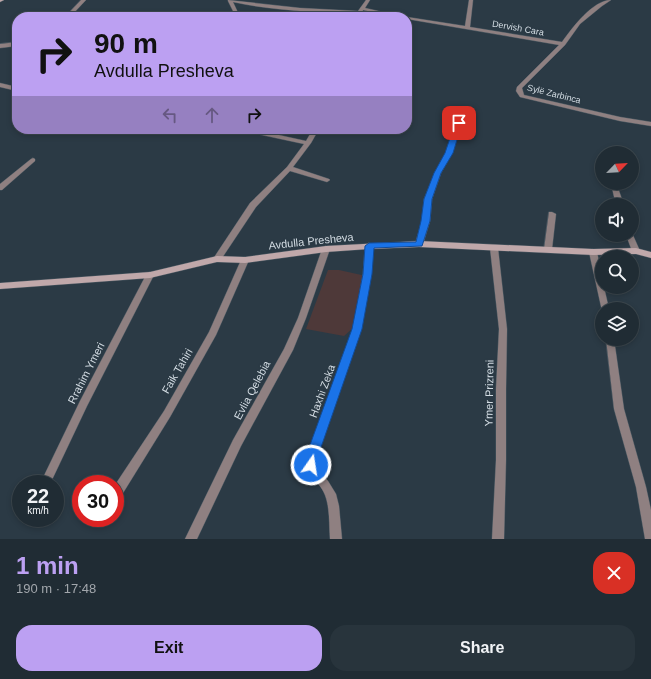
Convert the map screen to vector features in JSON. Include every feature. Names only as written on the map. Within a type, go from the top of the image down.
[{"type":"street","points":[[72,12],[84,0]]},
{"type":"street","points":[[230,0],[300,9],[345,12]]},
{"type":"street","points":[[230,0],[236,12]]},
{"type":"street","points":[[361,12],[368,0]]},
{"type":"street","points":[[467,28],[471,0]]},
{"type":"street","points":[[563,44],[578,23],[600,5],[609,0]]},
{"type":"street","name":"Dervish Cara","points":[[412,19],[563,44]]},
{"type":"street","name":"Sylë Zarbinca","points":[[563,44],[519,88],[522,96],[620,119],[651,124]]},
{"type":"street","points":[[0,46],[12,45]]},
{"type":"street","points":[[0,85],[12,88]]},
{"type":"street","points":[[419,244],[426,221],[428,199],[438,173],[449,153],[459,123]]},
{"type":"street","points":[[266,134],[308,143]]},
{"type":"street","points":[[217,259],[253,206],[289,168],[313,134]]},
{"type":"street","points":[[0,188],[33,160]]},
{"type":"street","points":[[289,168],[327,180]]},
{"type":"street","points":[[548,249],[552,214]]},
{"type":"street","name":"Avdulla Presheva","points":[[0,286],[150,275],[217,259],[245,260],[326,249],[369,246],[419,244],[593,252]]},
{"type":"street","name":"Haxhi Zeka","points":[[336,539],[332,506],[328,489],[313,473],[311,465],[312,456],[357,329],[368,274],[369,246]]},
{"type":"street","name":"Ymer Prizreni","points":[[494,248],[503,329],[498,539]]},
{"type":"street","name":"Evlia Qelebia","points":[[191,539],[238,443],[288,350],[302,318],[326,249]]},
{"type":"street","points":[[593,252],[604,302]]},
{"type":"street","name":"Avdulla Presheva","points":[[639,252],[651,255]]},
{"type":"street","name":"Faik Tahiri","points":[[124,481],[167,414],[213,333],[245,260]]},
{"type":"street","name":"Rrahim Ymeri","points":[[49,475],[83,404],[150,275]]},
{"type":"street","points":[[611,346],[619,409],[641,487],[651,539]]},
{"type":"shaded area","points":[[328,270],[339,270],[366,276],[354,327],[344,336],[306,329]]},
{"type":"route","points":[[311,465],[312,456],[357,329],[368,274],[369,246],[419,244],[426,221],[428,199],[438,173],[449,153],[459,123]]}]
